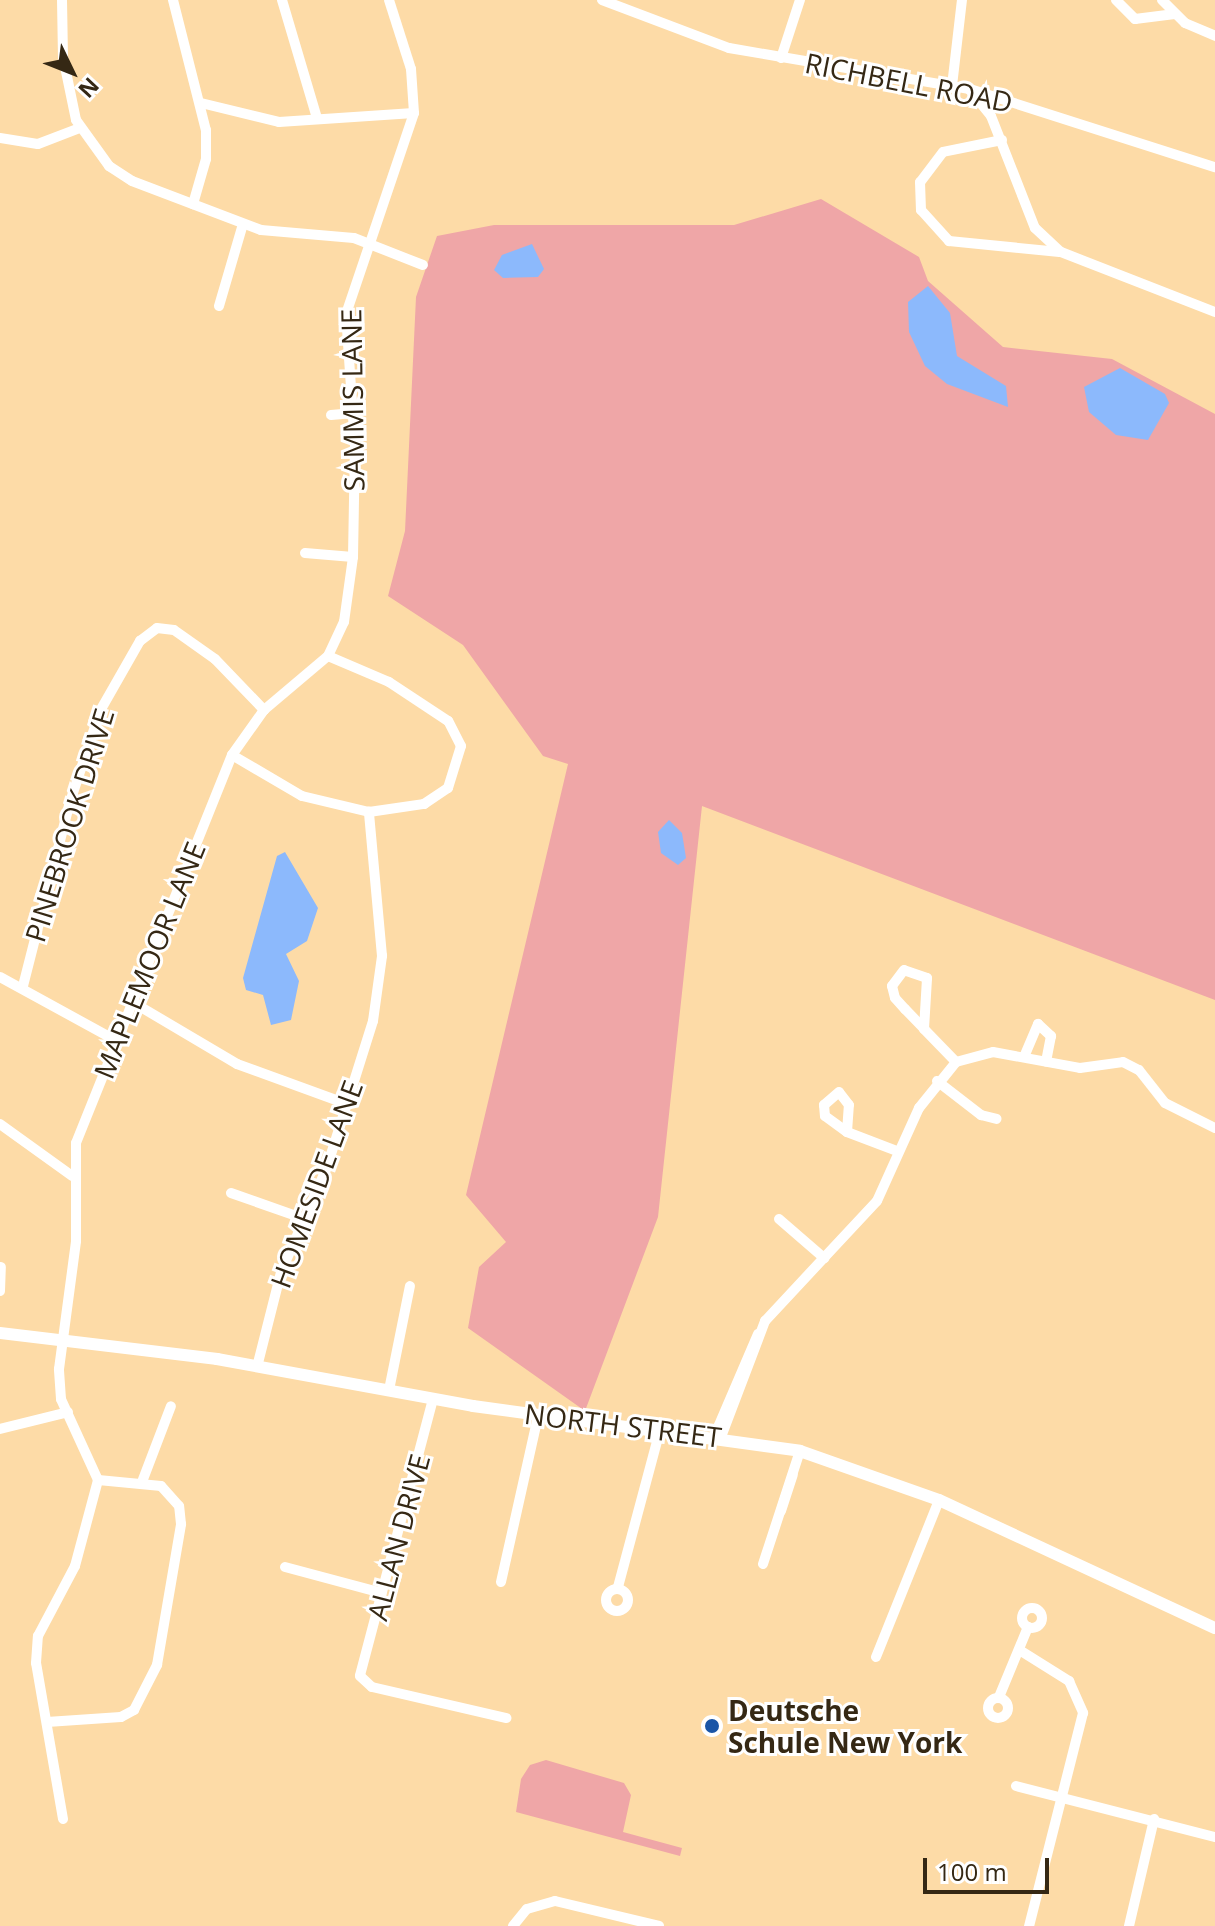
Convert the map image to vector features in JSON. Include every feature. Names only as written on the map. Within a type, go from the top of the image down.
[{"type":"main road","name":"NORTH STREET","points":[[0,1333],[62,1344],[257,1367],[538,1416],[721,1437],[800,1451],[939,1500],[1215,1628]]},
{"type":"street","points":[[62,0],[63,57],[80,128],[94,152],[121,174],[243,224],[370,243],[423,265]]},
{"type":"street","points":[[173,0],[201,103],[208,145],[193,204]]},
{"type":"street","points":[[282,0],[317,118]]},
{"type":"street","name":"SAMMIS LANE","points":[[344,622],[353,557],[354,413],[346,314],[414,113],[411,69],[389,0]]},
{"type":"street","name":"RICHBELL ROAD","points":[[602,0],[729,48],[970,89],[1215,167]]},
{"type":"street","points":[[781,58],[800,0]]},
{"type":"street","points":[[952,86],[962,0]]},
{"type":"street","points":[[1116,0],[1135,19],[1175,14]]},
{"type":"street","points":[[1162,0],[1175,14],[1215,36]]},
{"type":"street","points":[[970,89],[1002,140],[1035,228],[1061,252]]},
{"type":"street","points":[[201,103],[268,120],[414,113]]},
{"type":"street","points":[[0,138],[38,144],[80,128]]},
{"type":"street","points":[[1002,140],[943,152],[920,182],[921,210],[949,241],[1061,252],[1215,312]]},
{"type":"street","points":[[219,306],[243,224]]},
{"type":"street","points":[[1024,246],[1035,228]]},
{"type":"street","points":[[331,415],[354,413]]},
{"type":"street","points":[[305,553],[353,557]]},
{"type":"street","name":"MAPLEMOOR LANE","points":[[98,1480],[61,1399],[62,1344],[76,1241],[72,1176],[81,1126],[134,1003],[232,755],[264,710],[328,656],[344,622]]},
{"type":"street","name":"PINEBROOK DRIVE","points":[[23,986],[69,805],[100,711],[140,641],[157,628],[174,630],[215,659],[264,710]]},
{"type":"street","points":[[232,755],[302,796],[369,812],[424,804],[441,795],[457,773],[458,737],[413,696],[328,656]]},
{"type":"street","name":"HOMESIDE LANE","points":[[257,1367],[281,1272],[305,1219],[373,1021],[382,956],[369,812]]},
{"type":"street","points":[[924,1029],[927,978],[904,970],[892,986],[895,998],[924,1029],[956,1062]]},
{"type":"street","points":[[0,977],[23,986],[117,1041]]},
{"type":"street","points":[[134,1003],[237,1064],[347,1104]]},
{"type":"street","points":[[1024,1057],[1038,1024],[1051,1036],[1046,1062]]},
{"type":"street","points":[[721,1437],[719,1425],[758,1334],[877,1201],[897,1151],[937,1081],[956,1062],[993,1052],[1046,1062],[1116,1066],[1143,1079],[1165,1103],[1215,1128]]},
{"type":"street","points":[[937,1081],[981,1115],[997,1119]]},
{"type":"street","points":[[0,1124],[72,1176]]},
{"type":"street","points":[[847,1132],[897,1151]]},
{"type":"street","points":[[231,1193],[305,1219]]},
{"type":"street","points":[[779,1219],[824,1258]]},
{"type":"street","points":[[0,1291],[1,1267]]},
{"type":"street","points":[[389,1390],[410,1286]]},
{"type":"street","name":"ALLAN DRIVE","points":[[433,1399],[360,1676],[372,1687],[506,1718]]},
{"type":"street","points":[[142,1482],[171,1406]]},
{"type":"street","points":[[0,1429],[68,1412]]},
{"type":"street","points":[[501,1582],[538,1416]]},
{"type":"street","points":[[618,1587],[660,1430]]},
{"type":"street","points":[[763,1564],[800,1451]]},
{"type":"street","points":[[47,1722],[121,1717],[149,1688],[181,1524],[179,1506],[161,1486],[98,1480],[75,1566],[38,1636],[47,1722],[63,1819]]},
{"type":"street","points":[[876,1657],[939,1500]]},
{"type":"street","points":[[285,1567],[382,1593]]},
{"type":"street","points":[[999,1697],[1021,1651],[1028,1627]]},
{"type":"street","points":[[1021,1651],[1054,1668],[1080,1696],[1079,1741],[1029,1926]]},
{"type":"street","points":[[1016,1786],[1215,1837]]},
{"type":"street","points":[[1129,1926],[1154,1819]]},
{"type":"street","points":[[513,1926],[527,1909],[555,1901],[659,1926]]},
{"type":"shaded area","points":[[821,199],[919,257],[928,281],[1003,347],[1112,359],[1215,414],[1215,1000],[702,806],[658,1217],[585,1411],[468,1328],[479,1267],[506,1242],[466,1195],[568,764],[543,756],[463,645],[388,596],[405,531],[416,297],[437,236],[494,225],[734,225]]},
{"type":"shaded area","points":[[546,1760],[624,1783],[631,1795],[623,1832],[682,1848],[680,1856],[516,1812],[521,1779],[530,1765]]},
{"type":"water","points":[[532,244],[544,269],[538,277],[503,278],[494,270],[502,255]]},
{"type":"water","points":[[928,286],[950,313],[957,356],[1006,386],[1008,407],[947,384],[925,366],[909,332],[908,302]]},
{"type":"water","points":[[1120,368],[1165,394],[1169,403],[1148,440],[1116,435],[1089,412],[1084,387]]},
{"type":"water","points":[[669,820],[682,833],[686,858],[678,865],[661,853],[658,832]]},
{"type":"water","points":[[285,852],[318,908],[307,941],[286,954],[299,981],[291,1020],[271,1025],[263,995],[246,990],[243,978],[277,856]]},
{"type":"place","name":"Deutsche Schule New York","points":[[712,1726]]}]
